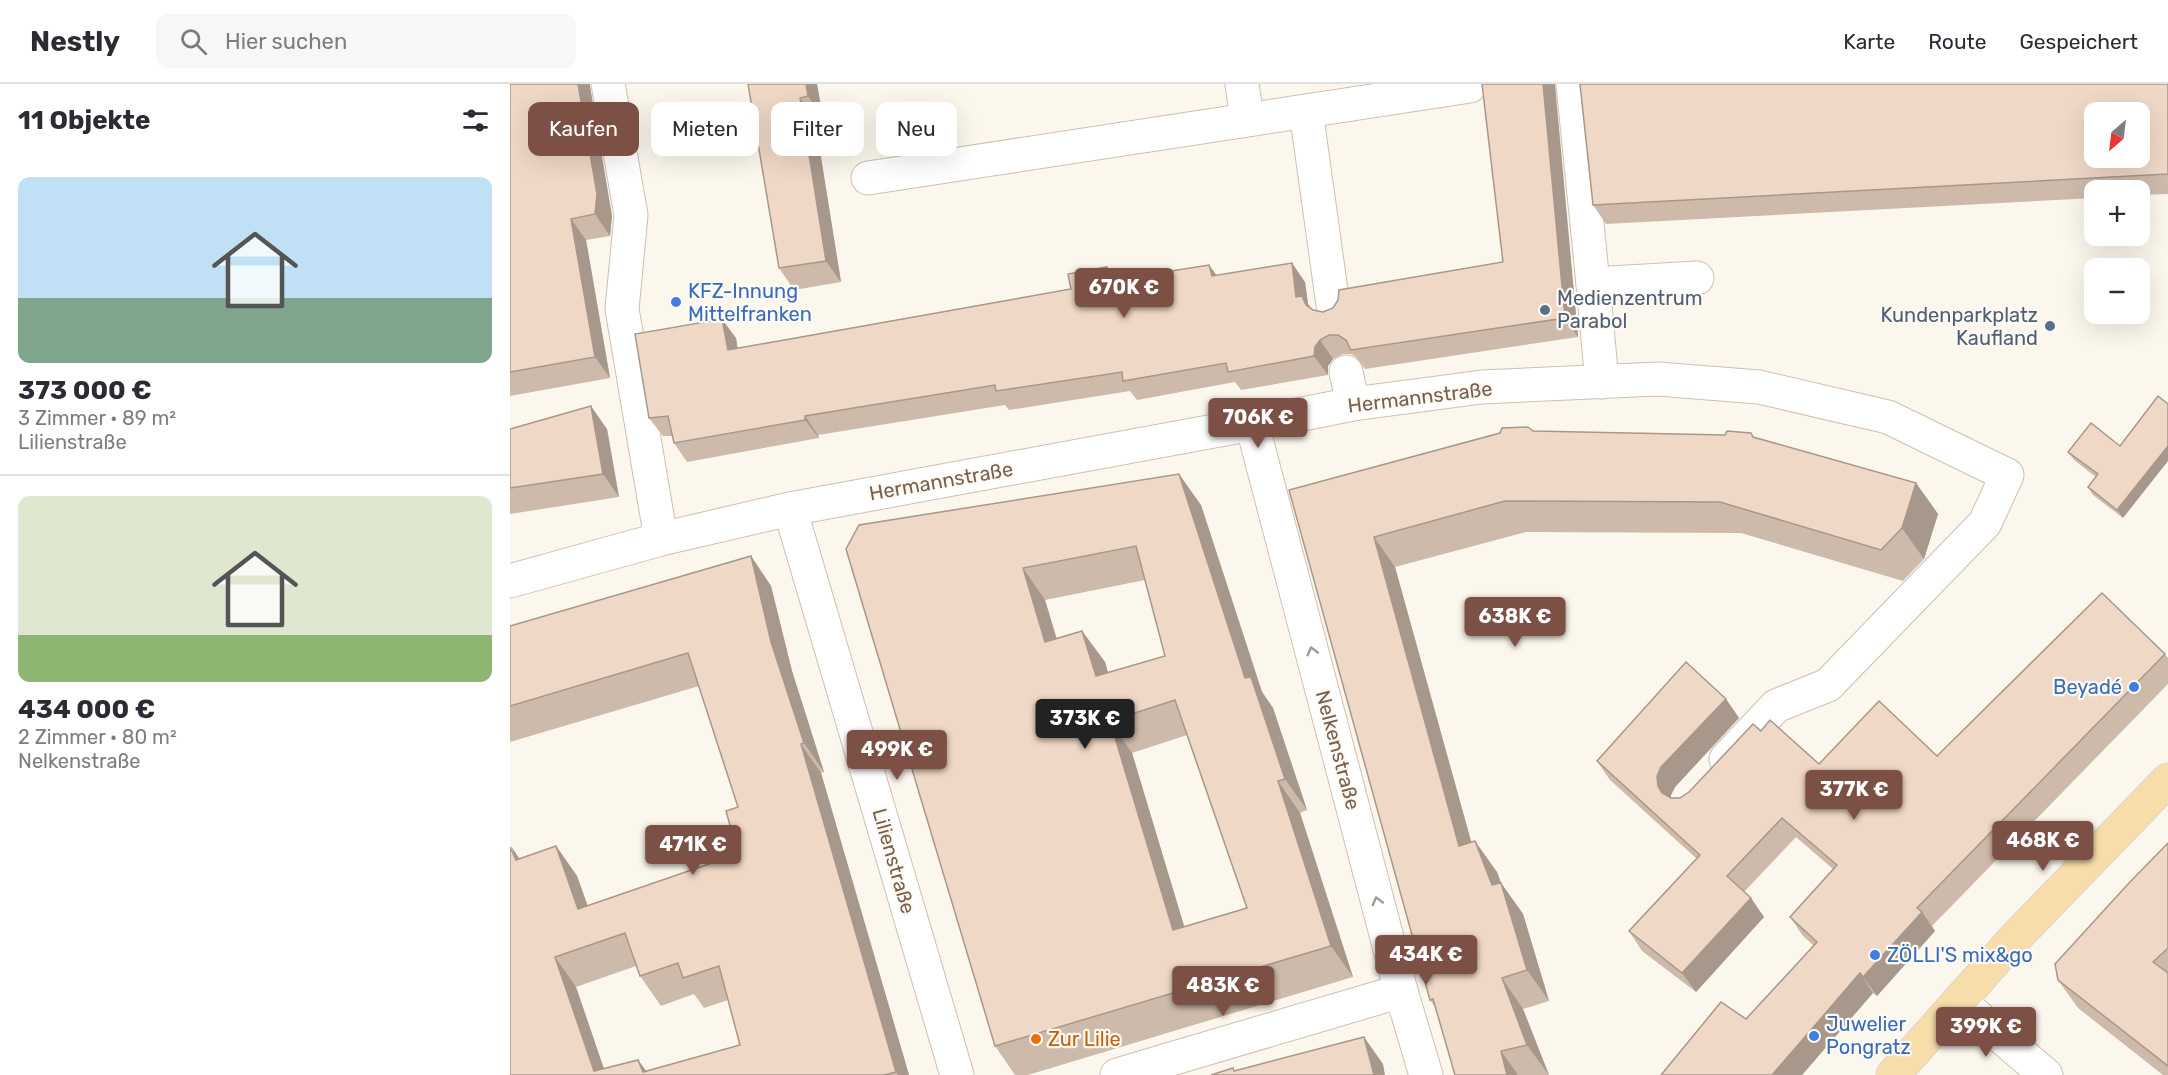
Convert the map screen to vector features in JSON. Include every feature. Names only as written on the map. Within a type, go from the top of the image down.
[{"type":"main road","points":[[1893,1075],[2016,937],[2168,780]]},
{"type":"street","points":[[608,84],[631,215],[622,309],[661,539]]},
{"type":"street","points":[[1242,84],[1247,119]]},
{"type":"street","points":[[1573,84],[1602,382]]},
{"type":"street","points":[[868,178],[1470,86]]},
{"type":"street","points":[[1306,111],[1334,312]]},
{"type":"street","points":[[1593,284],[1697,278]]},
{"type":"street","points":[[1346,372],[1353,404]]},
{"type":"street","name":"Hermannstraße","points":[[510,580],[661,539],[790,509],[1353,404],[1482,387],[1658,379],[1759,387],[1888,417],[2007,475],[1985,523],[1828,684],[1776,706],[1705,782]]},
{"type":"street","name":"Nelkenstraße","points":[[1252,424],[1401,991],[1426,1075]]},
{"type":"street","name":"Lilienstraße","points":[[790,509],[957,1075]]},
{"type":"street","points":[[1117,1075],[1401,991]]},
{"type":"street","points":[[1959,1001],[2046,1075]]},
{"type":"building","points":[[510,84],[578,84],[581,102],[528,102],[528,156],[590,156],[597,194],[595,214],[571,219],[595,357],[510,372]]},
{"type":"building","points":[[748,84],[806,84],[808,96],[800,98],[801,102],[771,102],[771,156],[809,156],[826,261],[779,268],[759,149],[759,102],[751,102]]},
{"type":"building","points":[[1482,84],[1543,84],[1565,318],[1351,350],[1346,340],[1338,335],[1329,335],[1320,340],[1315,347],[1314,356],[1228,372],[1226,363],[1123,381],[1122,372],[996,391],[995,385],[805,416],[805,420],[674,443],[668,416],[649,418],[635,334],[722,319],[728,350],[1071,289],[1068,274],[1107,267],[1107,281],[1209,265],[1212,276],[1292,263],[1296,297],[1302,296],[1306,305],[1313,310],[1323,312],[1333,308],[1338,300],[1339,290],[1503,262]]},
{"type":"building","points":[[1580,84],[2168,84],[2168,174],[1593,205]]},
{"type":"building","points":[[2158,396],[2168,404],[2168,446],[2117,510],[2088,487],[2098,474],[2068,452],[2091,423],[2120,446]]},
{"type":"building","points":[[591,406],[603,474],[510,488],[510,429]]},
{"type":"building","points":[[1528,427],[1533,431],[1725,435],[1727,431],[1751,433],[1753,437],[1916,483],[1902,528],[1881,550],[1720,502],[1505,501],[1374,537],[1459,846],[1475,841],[1492,885],[1501,883],[1527,970],[1502,978],[1527,1045],[1501,1051],[1507,1075],[1455,1075],[1433,999],[1430,1000],[1289,490],[1500,433],[1502,428]]},
{"type":"building","points":[[1179,474],[1245,678],[1251,677],[1285,779],[1278,781],[1331,946],[995,1046],[846,549],[859,525]],"holes":[[[1136,546],[1165,656],[1096,676],[1082,631],[1045,642],[1023,568]],[[1175,700],[1247,908],[1173,930],[1110,721]]]},
{"type":"building","points":[[751,556],[771,642],[804,743],[801,744],[896,1072],[884,1075],[510,1075],[510,847],[516,860],[556,846],[578,909],[738,854],[726,811],[738,807],[688,653],[510,706],[510,626]],"holes":[[[625,933],[640,976],[678,963],[683,978],[719,966],[740,1045],[643,1072],[638,1060],[594,1071],[555,957]]]},
{"type":"building","points":[[2102,593],[2165,654],[1917,908],[1922,912],[1863,977],[1860,973],[1772,1075],[1661,1075],[1721,1002],[1746,1019],[1817,942],[1790,917],[1837,865],[1782,818],[1727,876],[1751,898],[1682,973],[1629,931],[1700,855],[1597,761],[1686,662],[1726,699],[1661,767],[1657,776],[1658,786],[1662,793],[1671,798],[1680,798],[1689,792],[1753,724],[1761,731],[1770,720],[1819,764],[1879,701],[1937,756]]},
{"type":"building","points":[[2168,843],[2168,948],[2153,962],[2168,973],[2168,1066],[2058,980],[2055,964]]},
{"type":"building","points":[[1364,1037],[1374,1075],[1211,1075],[1233,1068],[1234,1071]]},
{"type":"place","name":"KFZ-Innung Mittelfranken","points":[[676,302]]},
{"type":"place","name":"Medienzentrum Parabol","points":[[1545,310]]},
{"type":"place","name":"Kundenparkplatz Kaufland","points":[[2050,326]]},
{"type":"place","name":"Beyadé","points":[[2134,687]]},
{"type":"place","name":"ZÖLLI'S mix&go","points":[[1875,955]]},
{"type":"place","name":"Juwelier Pongratz","points":[[1814,1036]]},
{"type":"place","name":"Zur Lilie","points":[[1036,1039]]}]
